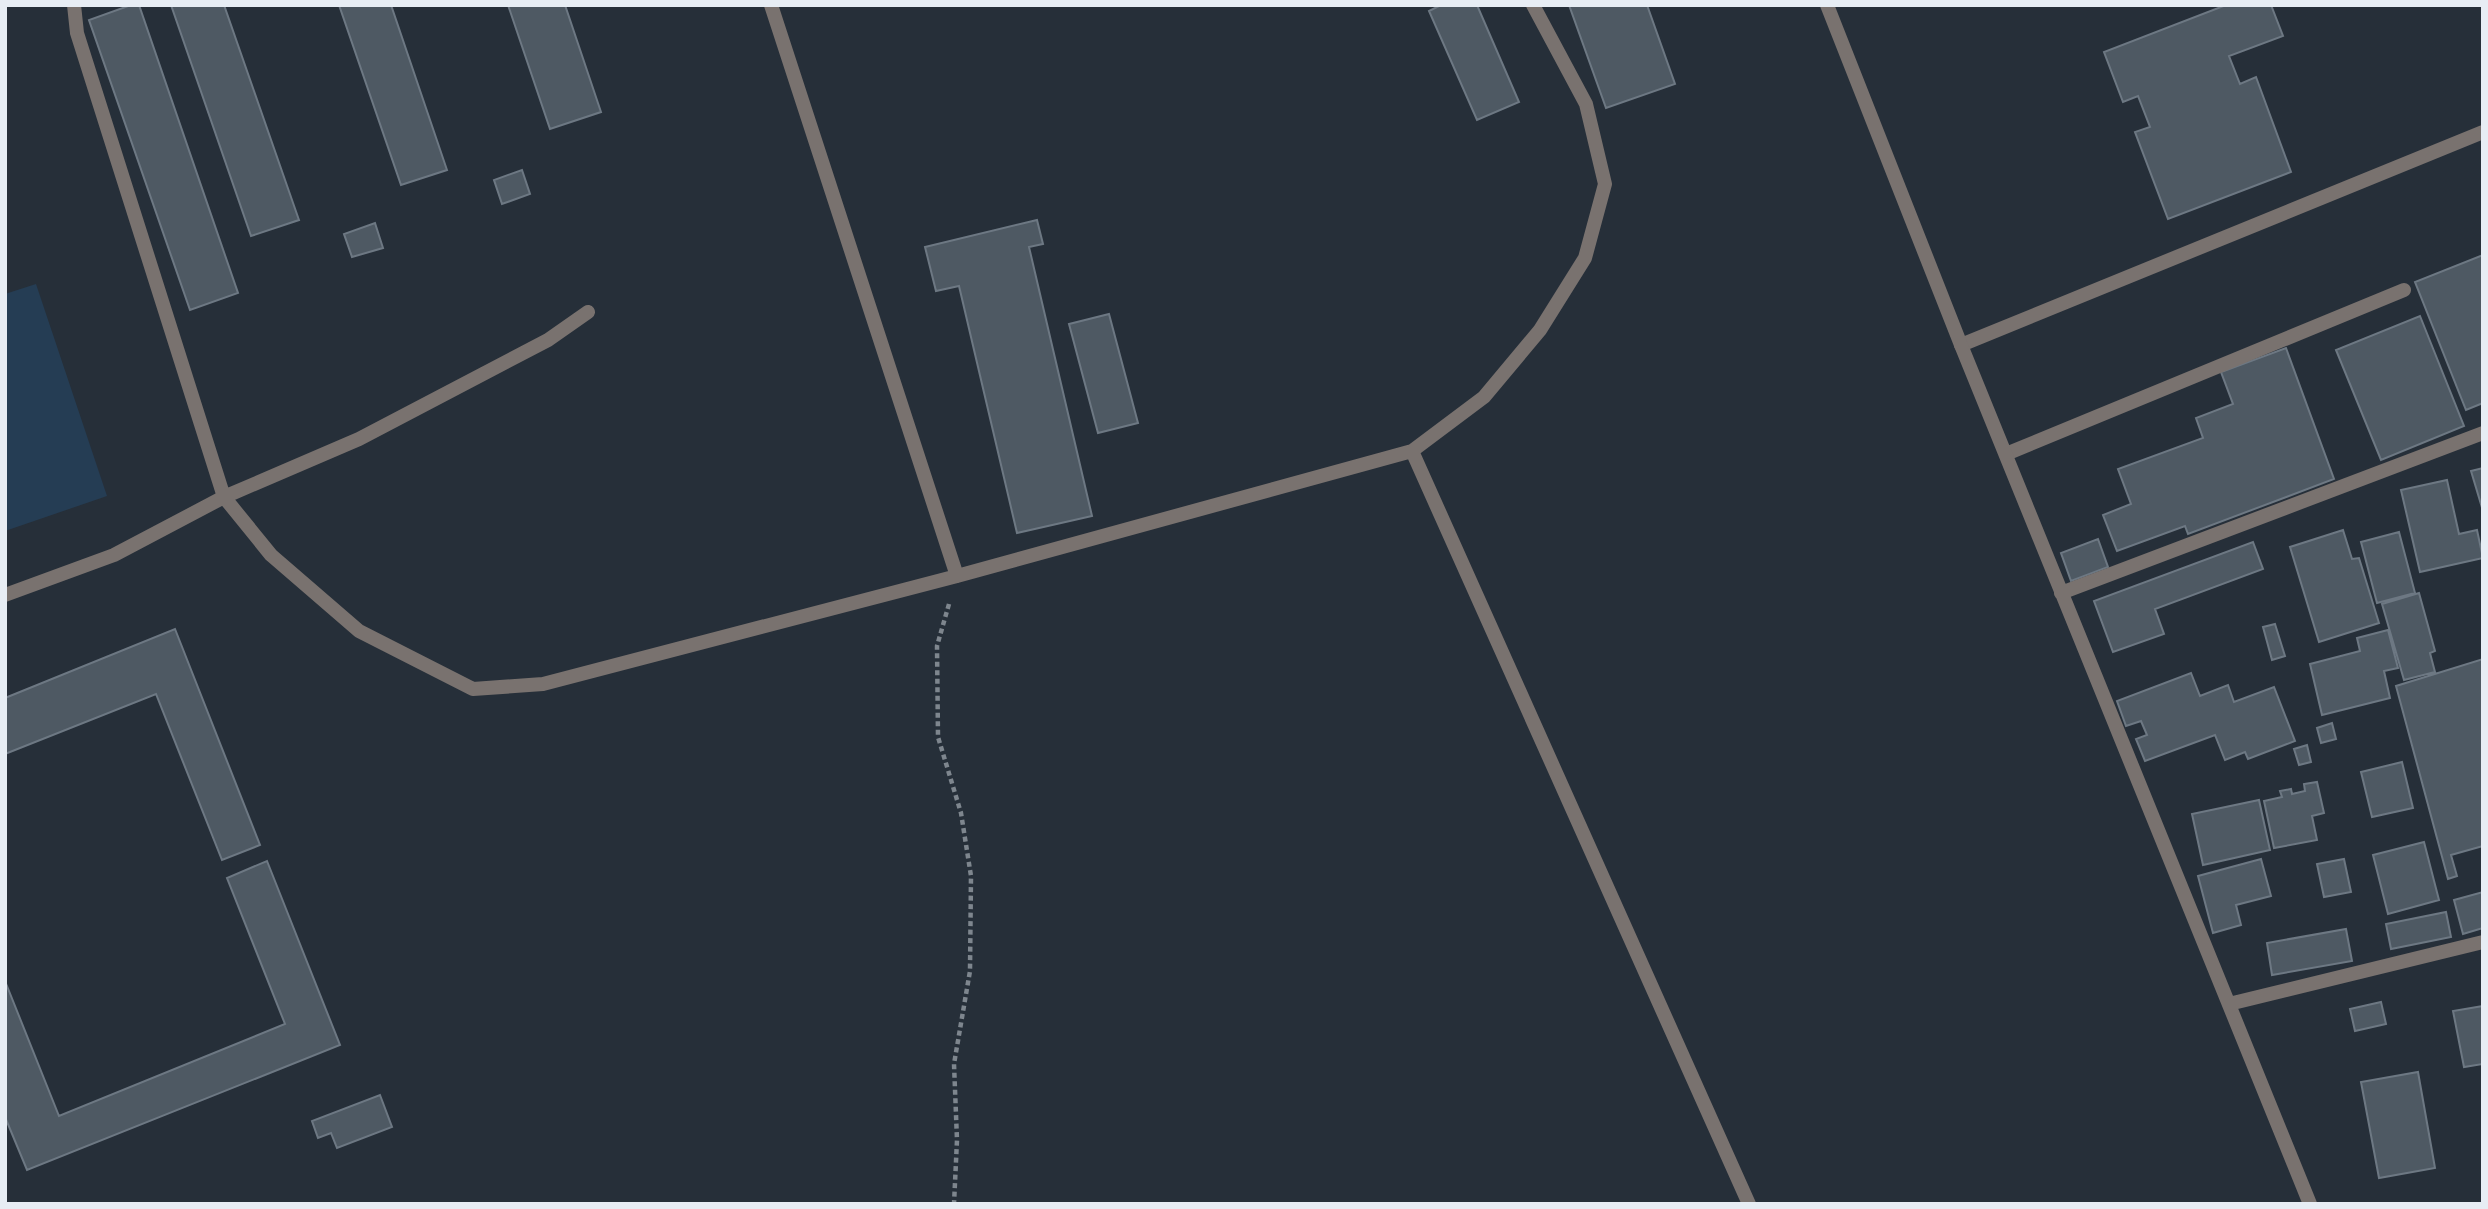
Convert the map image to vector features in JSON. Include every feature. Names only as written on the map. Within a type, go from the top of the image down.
[{"type":"street","points":[[74,5],[77,33],[224,497],[271,555],[359,631],[473,689],[543,684],[957,576],[1412,451],[1484,397],[1540,330],[1585,258],[1605,184],[1586,104],[1533,5]]},
{"type":"street","points":[[771,5],[957,576]]},
{"type":"street","points":[[1826,5],[2061,593],[2310,1204]]},
{"type":"street","points":[[1961,345],[2483,132]]},
{"type":"street","points":[[2006,454],[2404,290]]},
{"type":"street","points":[[5,595],[114,555],[224,497],[359,439],[548,340],[588,312]]},
{"type":"street","points":[[2061,593],[2483,433]]},
{"type":"street","points":[[1412,451],[1749,1204]]},
{"type":"street","points":[[2229,1004],[2483,942]]},
{"type":"path","points":[[954,1204],[957,1140],[954,1064],[970,971],[971,876],[961,813],[938,737],[936,646],[957,576]]},
{"type":"shaded area","points":[[36,284],[107,496],[5,531],[5,294]]},
{"type":"building","points":[[131,5],[139,5],[238,293],[190,310],[89,20]]},
{"type":"building","points":[[171,5],[224,5],[299,220],[251,236]]},
{"type":"building","points":[[339,5],[391,5],[447,170],[401,185]]},
{"type":"building","points":[[508,5],[565,5],[601,112],[550,129]]},
{"type":"building","points":[[1441,5],[1477,5],[1519,102],[1477,120],[1429,11]]},
{"type":"building","points":[[1569,5],[1647,5],[1675,84],[1606,108]]},
{"type":"building","points":[[2226,5],[2271,5],[2283,36],[2229,56],[2240,84],[2256,77],[2291,172],[2168,219],[2135,132],[2150,127],[2138,96],[2123,102],[2104,52]]},
{"type":"building","points":[[522,170],[530,194],[502,204],[494,180]]},
{"type":"building","points":[[1037,220],[1043,244],[1029,247],[1092,516],[1017,533],[959,286],[936,291],[925,247]]},
{"type":"building","points":[[375,223],[383,248],[352,257],[344,234]]},
{"type":"building","points":[[2483,255],[2483,403],[2466,410],[2415,282]]},
{"type":"building","points":[[1109,314],[1138,423],[1098,433],[1069,324]]},
{"type":"building","points":[[2420,316],[2464,426],[2381,460],[2336,350]]},
{"type":"building","points":[[2286,348],[2334,479],[2188,534],[2185,526],[2117,551],[2103,515],[2131,504],[2118,469],[2203,438],[2196,418],[2233,404],[2221,372]]},
{"type":"building","points":[[2483,468],[2483,511],[2471,471]]},
{"type":"building","points":[[2447,480],[2459,534],[2477,530],[2483,558],[2420,572],[2401,490]]},
{"type":"building","points":[[2343,530],[2352,559],[2359,558],[2379,623],[2319,642],[2290,547]]},
{"type":"building","points":[[2399,532],[2415,593],[2377,603],[2361,542]]},
{"type":"building","points":[[2098,539],[2108,567],[2071,581],[2061,553]]},
{"type":"building","points":[[2253,542],[2263,569],[2155,609],[2164,634],[2113,652],[2094,601]]},
{"type":"building","points":[[2419,593],[2435,651],[2430,653],[2435,672],[2404,680],[2382,604]]},
{"type":"building","points":[[2275,624],[2285,656],[2272,660],[2263,627]]},
{"type":"building","points":[[175,629],[260,845],[222,860],[156,694],[5,754],[5,698]]},
{"type":"building","points":[[2388,630],[2398,668],[2384,671],[2390,698],[2322,715],[2310,664],[2360,651],[2357,638]]},
{"type":"building","points":[[2483,659],[2483,846],[2451,855],[2457,876],[2448,879],[2396,686]]},
{"type":"building","points":[[2191,673],[2200,696],[2228,685],[2234,702],[2274,687],[2295,741],[2248,759],[2245,752],[2225,760],[2215,735],[2145,761],[2136,739],[2147,735],[2141,721],[2126,726],[2117,701]]},
{"type":"building","points":[[2332,723],[2336,739],[2321,743],[2317,728]]},
{"type":"building","points":[[2307,745],[2311,762],[2299,765],[2294,749]]},
{"type":"building","points":[[2402,762],[2413,808],[2372,817],[2361,772]]},
{"type":"building","points":[[2317,782],[2324,813],[2312,816],[2317,840],[2274,848],[2264,801],[2282,797],[2280,791],[2291,789],[2292,794],[2305,791],[2304,784]]},
{"type":"building","points":[[2259,800],[2270,850],[2203,865],[2192,814]]},
{"type":"building","points":[[2424,842],[2439,900],[2388,914],[2373,855]]},
{"type":"building","points":[[2261,859],[2271,896],[2236,905],[2241,925],[2213,933],[2198,876]]},
{"type":"building","points":[[2344,859],[2351,892],[2324,897],[2317,864]]},
{"type":"building","points":[[267,861],[340,1045],[27,1170],[5,1117],[5,981],[59,1116],[285,1024],[227,878]]},
{"type":"building","points":[[2483,892],[2483,928],[2463,934],[2454,900]]},
{"type":"building","points":[[2446,912],[2451,937],[2391,949],[2386,924]]},
{"type":"building","points":[[2346,929],[2352,961],[2272,975],[2267,943]]},
{"type":"building","points":[[2381,1002],[2386,1024],[2355,1031],[2350,1009]]},
{"type":"building","points":[[2483,1006],[2483,1064],[2464,1067],[2453,1011]]},
{"type":"building","points":[[2418,1072],[2435,1168],[2379,1178],[2361,1082]]},
{"type":"building","points":[[380,1095],[392,1127],[337,1148],[331,1133],[318,1138],[312,1121]]}]
